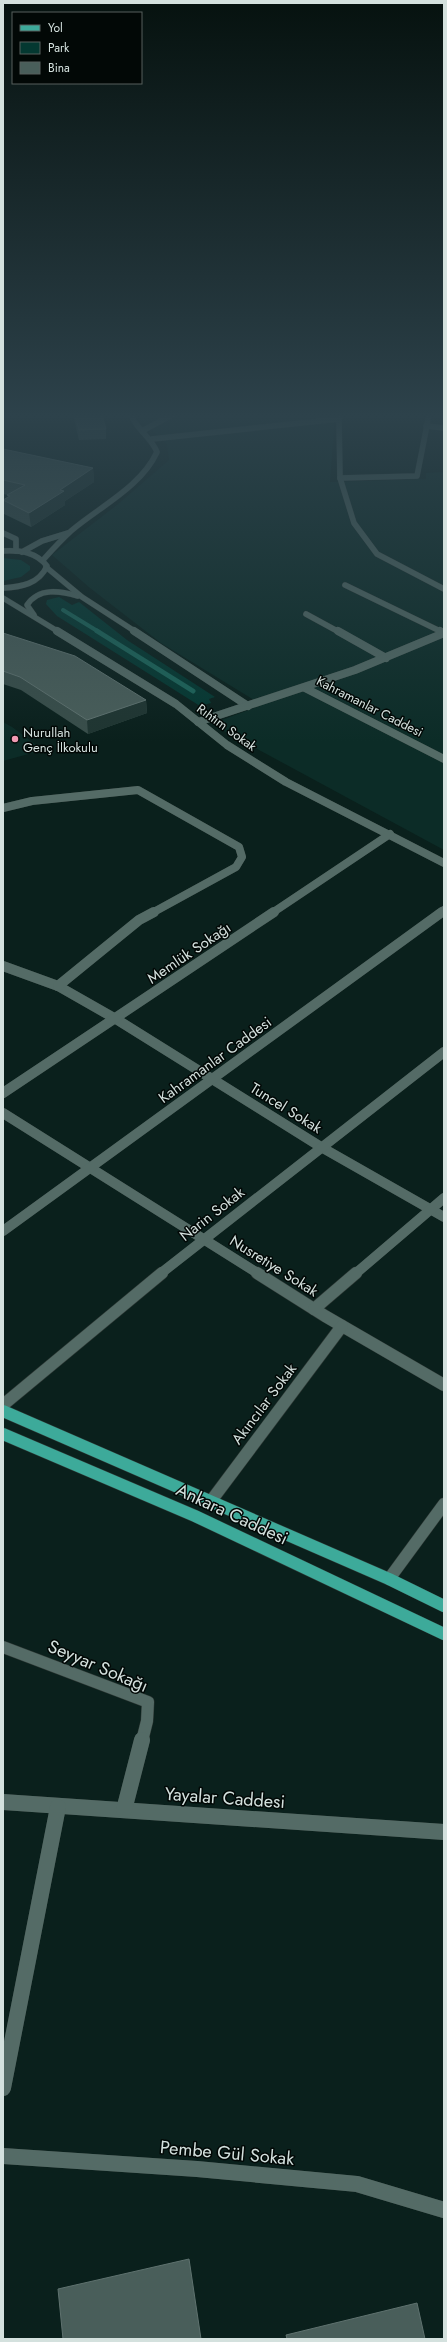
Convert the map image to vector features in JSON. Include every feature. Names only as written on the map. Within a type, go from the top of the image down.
[{"type":"main road","name":"Ankara Caddesi","points":[[3,1411],[389,1579],[444,1606]]},
{"type":"main road","name":"Ankara Caddesi","points":[[3,1434],[195,1516],[444,1634]]},
{"type":"street","points":[[43,560],[70,532],[80,524]]},
{"type":"street","points":[[355,524],[377,554],[444,589]]},
{"type":"street","points":[[19,552],[42,541],[70,532]]},
{"type":"street","points":[[3,533],[16,539],[19,552]]},
{"type":"street","points":[[3,551],[19,552],[43,560]]},
{"type":"street","points":[[43,560],[46,568],[82,597],[248,706]]},
{"type":"street","points":[[3,588],[33,581],[45,572],[46,568]]},
{"type":"street","points":[[345,585],[444,633]]},
{"type":"street","points":[[37,619],[27,605],[30,599],[40,594],[63,591],[82,597]]},
{"type":"street","name":"Rıhtım Sokak","points":[[3,598],[176,704],[227,745],[286,782],[444,862]]},
{"type":"street","points":[[306,614],[386,658]]},
{"type":"street","name":"Kahramanlar Caddesi","points":[[198,722],[305,688],[386,658],[444,633]]},
{"type":"street","name":"Kahramanlar Caddesi","points":[[305,688],[444,759]]},
{"type":"street","points":[[3,808],[32,802],[138,790],[239,847],[241,852],[242,857],[236,868],[139,920],[58,986]]},
{"type":"street","name":"Memlük Sokağı","points":[[3,1093],[116,1019],[390,834]]},
{"type":"street","name":"Kahramanlar Caddesi","points":[[3,1231],[92,1168],[444,910]]},
{"type":"street","name":"Tuncel Sokak","points":[[3,966],[58,986],[116,1019],[321,1147],[444,1217]]},
{"type":"street","name":"Narin Sokak","points":[[3,1405],[203,1239],[444,1052]]},
{"type":"street","name":"Nusretiye Sokak","points":[[3,1113],[314,1309],[444,1385]]},
{"type":"street","points":[[314,1309],[444,1198]]},
{"type":"street","name":"Akıncılar Sokak","points":[[211,1501],[342,1326]]},
{"type":"street","points":[[389,1579],[444,1504]]},
{"type":"street","name":"Seyyar Sokağı","points":[[3,1647],[148,1702],[147,1721],[124,1810]]},
{"type":"street","name":"Yayalar Caddesi","points":[[3,1802],[58,1807],[124,1810],[444,1832]]},
{"type":"street","points":[[3,2088],[58,1807]]},
{"type":"street","name":"Pembe Gül Sokak","points":[[3,2156],[197,2169],[357,2184],[444,2210]]},
{"type":"shaded area","points":[[92,524],[444,524],[444,850],[211,724],[262,705],[161,643],[90,588],[52,555]]},
{"type":"shaded area","name":"Nurullah Genç İlkokulu","points":[[3,722],[12,727],[43,750],[3,761]]},
{"type":"green space","points":[[3,558],[21,560],[30,566],[30,570],[21,577],[3,581]]},
{"type":"green space","points":[[59,597],[72,605],[79,602],[127,640],[215,697],[209,699],[211,703],[200,706],[57,616],[46,604],[47,600]]},
{"type":"building","points":[[3,633],[75,656],[146,700],[87,720],[20,677],[3,671]]},
{"type":"building","points":[[189,2259],[201,2339],[63,2339],[58,2289]]},
{"type":"building","points":[[417,2303],[425,2339],[287,2339],[286,2335]]},
{"type":"waterway","points":[[63,610],[99,632]]},
{"type":"waterway","points":[[97,631],[193,691]]},
{"type":"place","name":"Nurullah Genç İlkokulu","points":[[15,739]]}]
